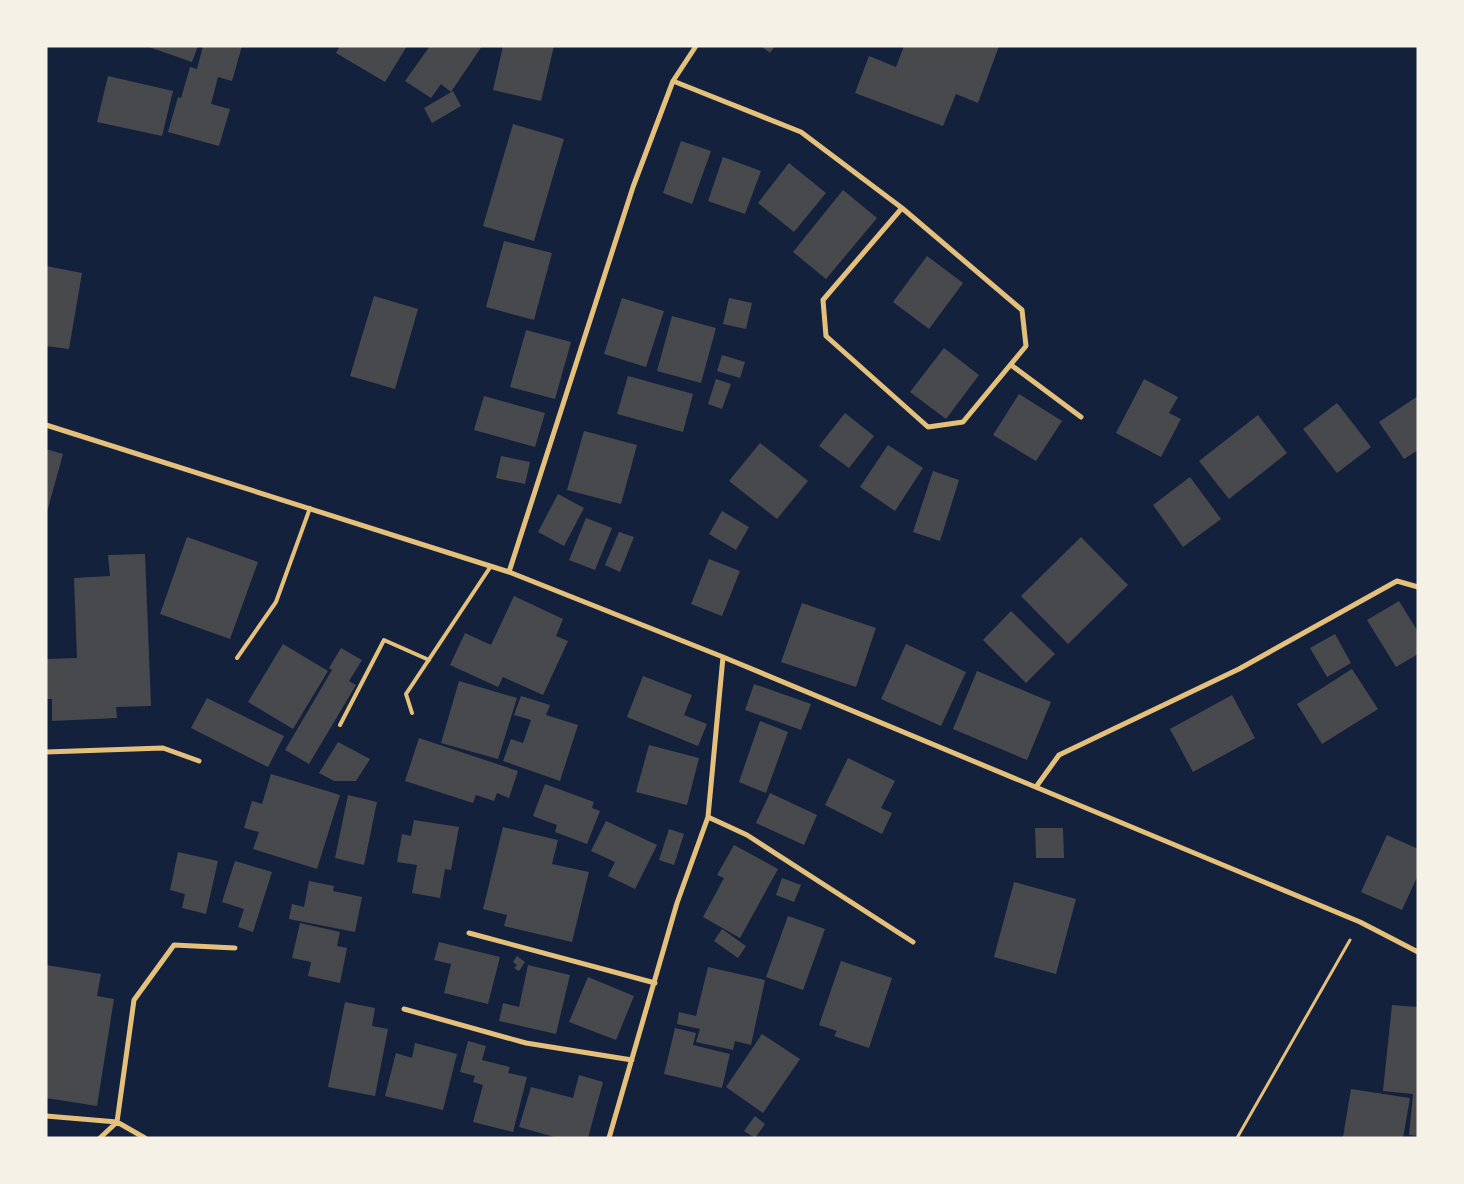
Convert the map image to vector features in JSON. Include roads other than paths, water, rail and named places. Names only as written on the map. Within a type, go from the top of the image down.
[{"type":"street","points":[[509,572],[633,186],[673,81],[696,46]]},
{"type":"street","points":[[673,81],[801,132],[902,208],[1022,310],[1026,346],[963,422],[928,427],[826,336],[822,300],[902,208]]},
{"type":"street","points":[[1011,364],[1081,417]]},
{"type":"street","points":[[46,425],[509,572],[724,657],[1360,922],[1418,952]]},
{"type":"street","points":[[1036,787],[1059,755],[1239,669],[1397,581],[1418,587]]},
{"type":"street","points":[[608,1138],[677,903],[708,817],[724,657]]},
{"type":"street","points":[[46,752],[163,748],[199,760]]},
{"type":"street","points":[[708,817],[746,835],[913,942]]},
{"type":"street","points":[[469,933],[654,983]]},
{"type":"street","points":[[100,1138],[117,1122],[134,1000],[174,945],[235,948]]},
{"type":"street","points":[[404,1009],[526,1043],[632,1060]]},
{"type":"street","points":[[46,1116],[117,1122],[145,1138]]},
{"type":"lane","points":[[237,658],[276,602],[310,508]]},
{"type":"lane","points":[[412,713],[406,694],[491,566]]},
{"type":"lane","points":[[340,725],[384,640],[429,660]]}]
